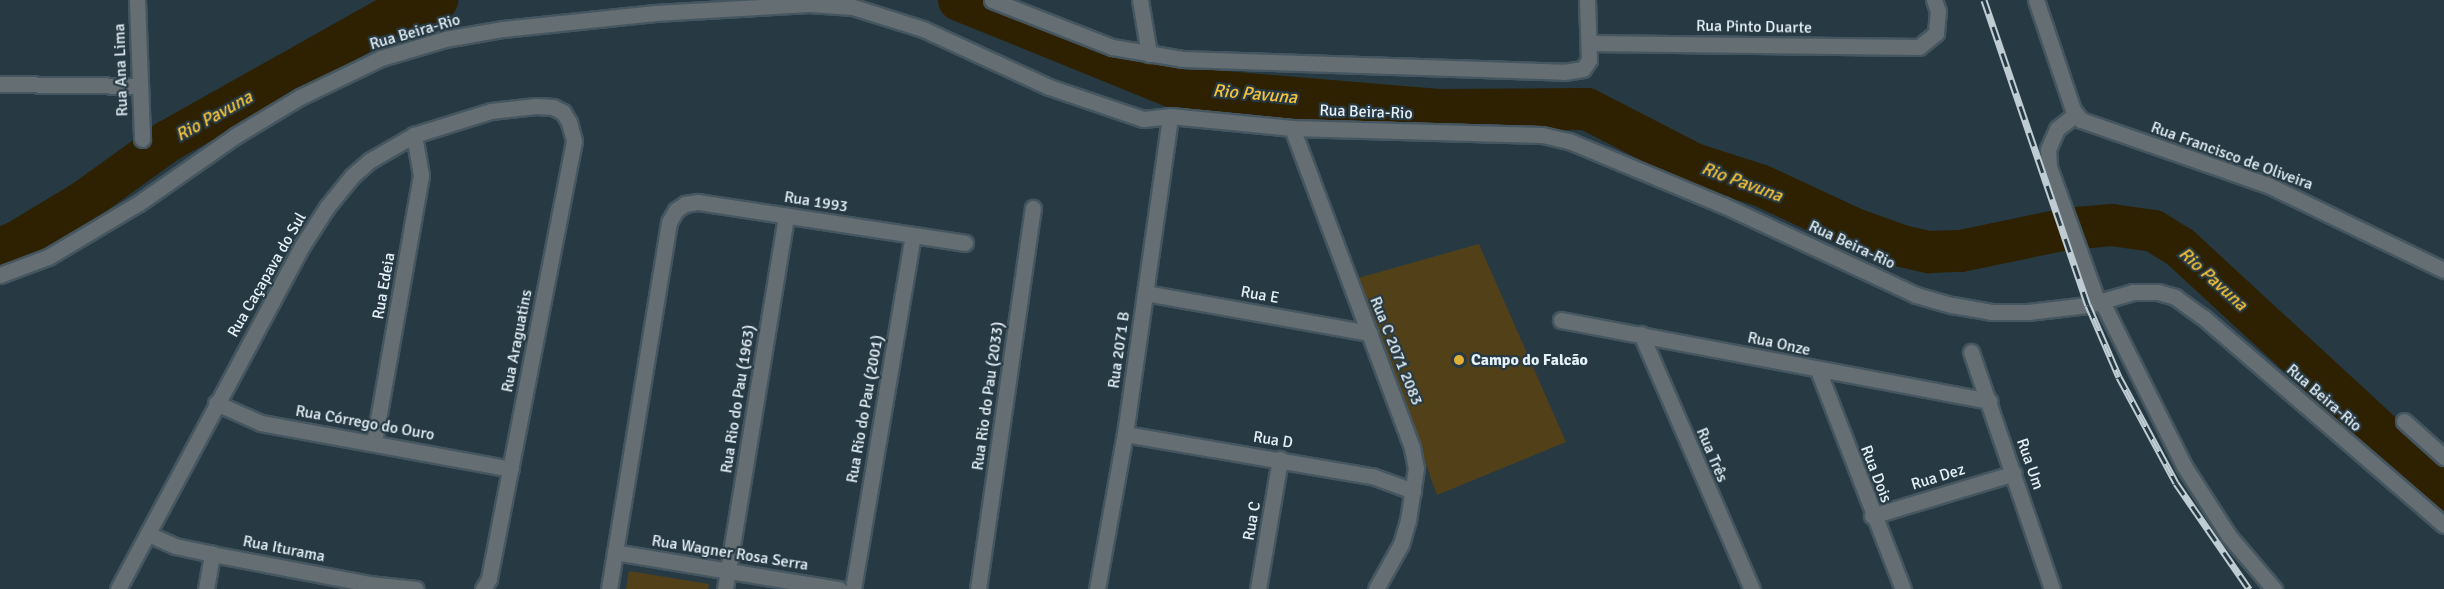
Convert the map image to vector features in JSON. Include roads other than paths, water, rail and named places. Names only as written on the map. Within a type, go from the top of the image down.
[{"type":"street","name":"Rua Ana Lima","points":[[137,0],[138,86],[142,139]]},
{"type":"street","points":[[992,0],[1112,47],[1182,59],[1552,71],[1574,71],[1586,66],[1587,0]]},
{"type":"street","points":[[1140,0],[1149,54]]},
{"type":"street","name":"Rua Pinto Duarte","points":[[1588,43],[1919,47],[1936,33],[1938,11],[1934,0]]},
{"type":"street","points":[[2036,0],[2074,112],[2057,129],[2048,149],[2049,167],[2079,251],[2100,302],[2184,466],[2229,536],[2274,589]]},
{"type":"street","name":"Rua Beira-Rio","points":[[0,275],[48,257],[139,203],[235,136],[300,98],[381,58],[445,39],[503,29],[667,12],[809,4],[853,7],[923,30],[1049,87],[1143,119],[1170,116],[1292,128],[1542,135],[1569,141],[1723,205],[1916,295],[1991,312],[2057,310],[2100,302],[2133,292],[2158,292],[2175,297],[2203,318],[2444,525]]},
{"type":"street","points":[[0,84],[138,86]]},
{"type":"street","name":"Rua Caçapava do Sul","points":[[118,589],[216,403],[302,246],[327,207],[369,161],[414,135],[491,111],[536,106],[553,107]]},
{"type":"street","name":"Rua Araguatins","points":[[483,589],[489,579],[574,141],[569,122],[563,112],[553,107]]},
{"type":"street","name":"Rua Francisco de Oliveira","points":[[2074,112],[2089,124],[2268,185],[2444,270]]},
{"type":"street","name":"Rua 2071 B","points":[[1097,589],[1125,434],[1170,116]]},
{"type":"street","name":"Rua C 2071 2083","points":[[1292,128],[1404,420],[1416,468],[1401,543],[1376,589]]},
{"type":"street","name":"Rua Edeia","points":[[374,442],[418,195],[420,167],[414,135]]},
{"type":"street","name":"Rua 1993","points":[[615,552],[669,222],[676,210],[685,204],[698,202],[965,243]]},
{"type":"street","name":"Rua Rio do Pau (2033)","points":[[978,589],[1033,208]]},
{"type":"street","name":"Rua Rio do Pau (1963)","points":[[725,589],[786,216]]},
{"type":"street","name":"Rua Rio do Pau (2001)","points":[[853,589],[913,235]]},
{"type":"street","name":"Rua E","points":[[1145,293],[1369,333]]},
{"type":"street","name":"Rua Onze","points":[[1561,320],[1989,401]]},
{"type":"street","name":"Rua Três","points":[[1641,334],[1752,589]]},
{"type":"street","name":"Rua Um","points":[[1971,352],[2052,589]]},
{"type":"street","name":"Rua Dois","points":[[1818,370],[1872,516],[1903,589]]},
{"type":"street","name":"Rua Córrego do Ouro","points":[[216,403],[261,423],[374,442],[511,470]]},
{"type":"street","points":[[2404,421],[2444,457]]},
{"type":"street","name":"Rua D","points":[[1125,434],[1372,476],[1413,491]]},
{"type":"street","name":"Rua C","points":[[1258,589],[1280,459]]},
{"type":"street","name":"Rua Dez","points":[[1872,516],[2014,473]]},
{"type":"street","name":"Rua Iturama","points":[[148,534],[175,546],[346,584],[416,589]]},
{"type":"street","points":[[609,589],[615,552]]},
{"type":"street","name":"Rua Wagner Rosa Serra","points":[[615,552],[839,589]]},
{"type":"street","points":[[206,589],[212,554]]},
{"type":"waterway","name":"Rio Pavuna","points":[[0,248],[15,243],[83,202],[168,141],[391,16],[437,0]]},
{"type":"waterway","name":"Rio Pavuna","points":[[959,0],[1176,88],[1438,110],[1587,109],[1694,164],[1762,186],[1852,228],[1902,246],[1929,252],[1961,251],[2066,229],[2112,225],[2154,231],[2181,248],[2444,491]]},
{"type":"railway","points":[[1984,0],[2088,305],[2119,377],[2176,483],[2249,589]]},
{"type":"place","name":"Campo do Falcão","points":[[1459,360]]}]
